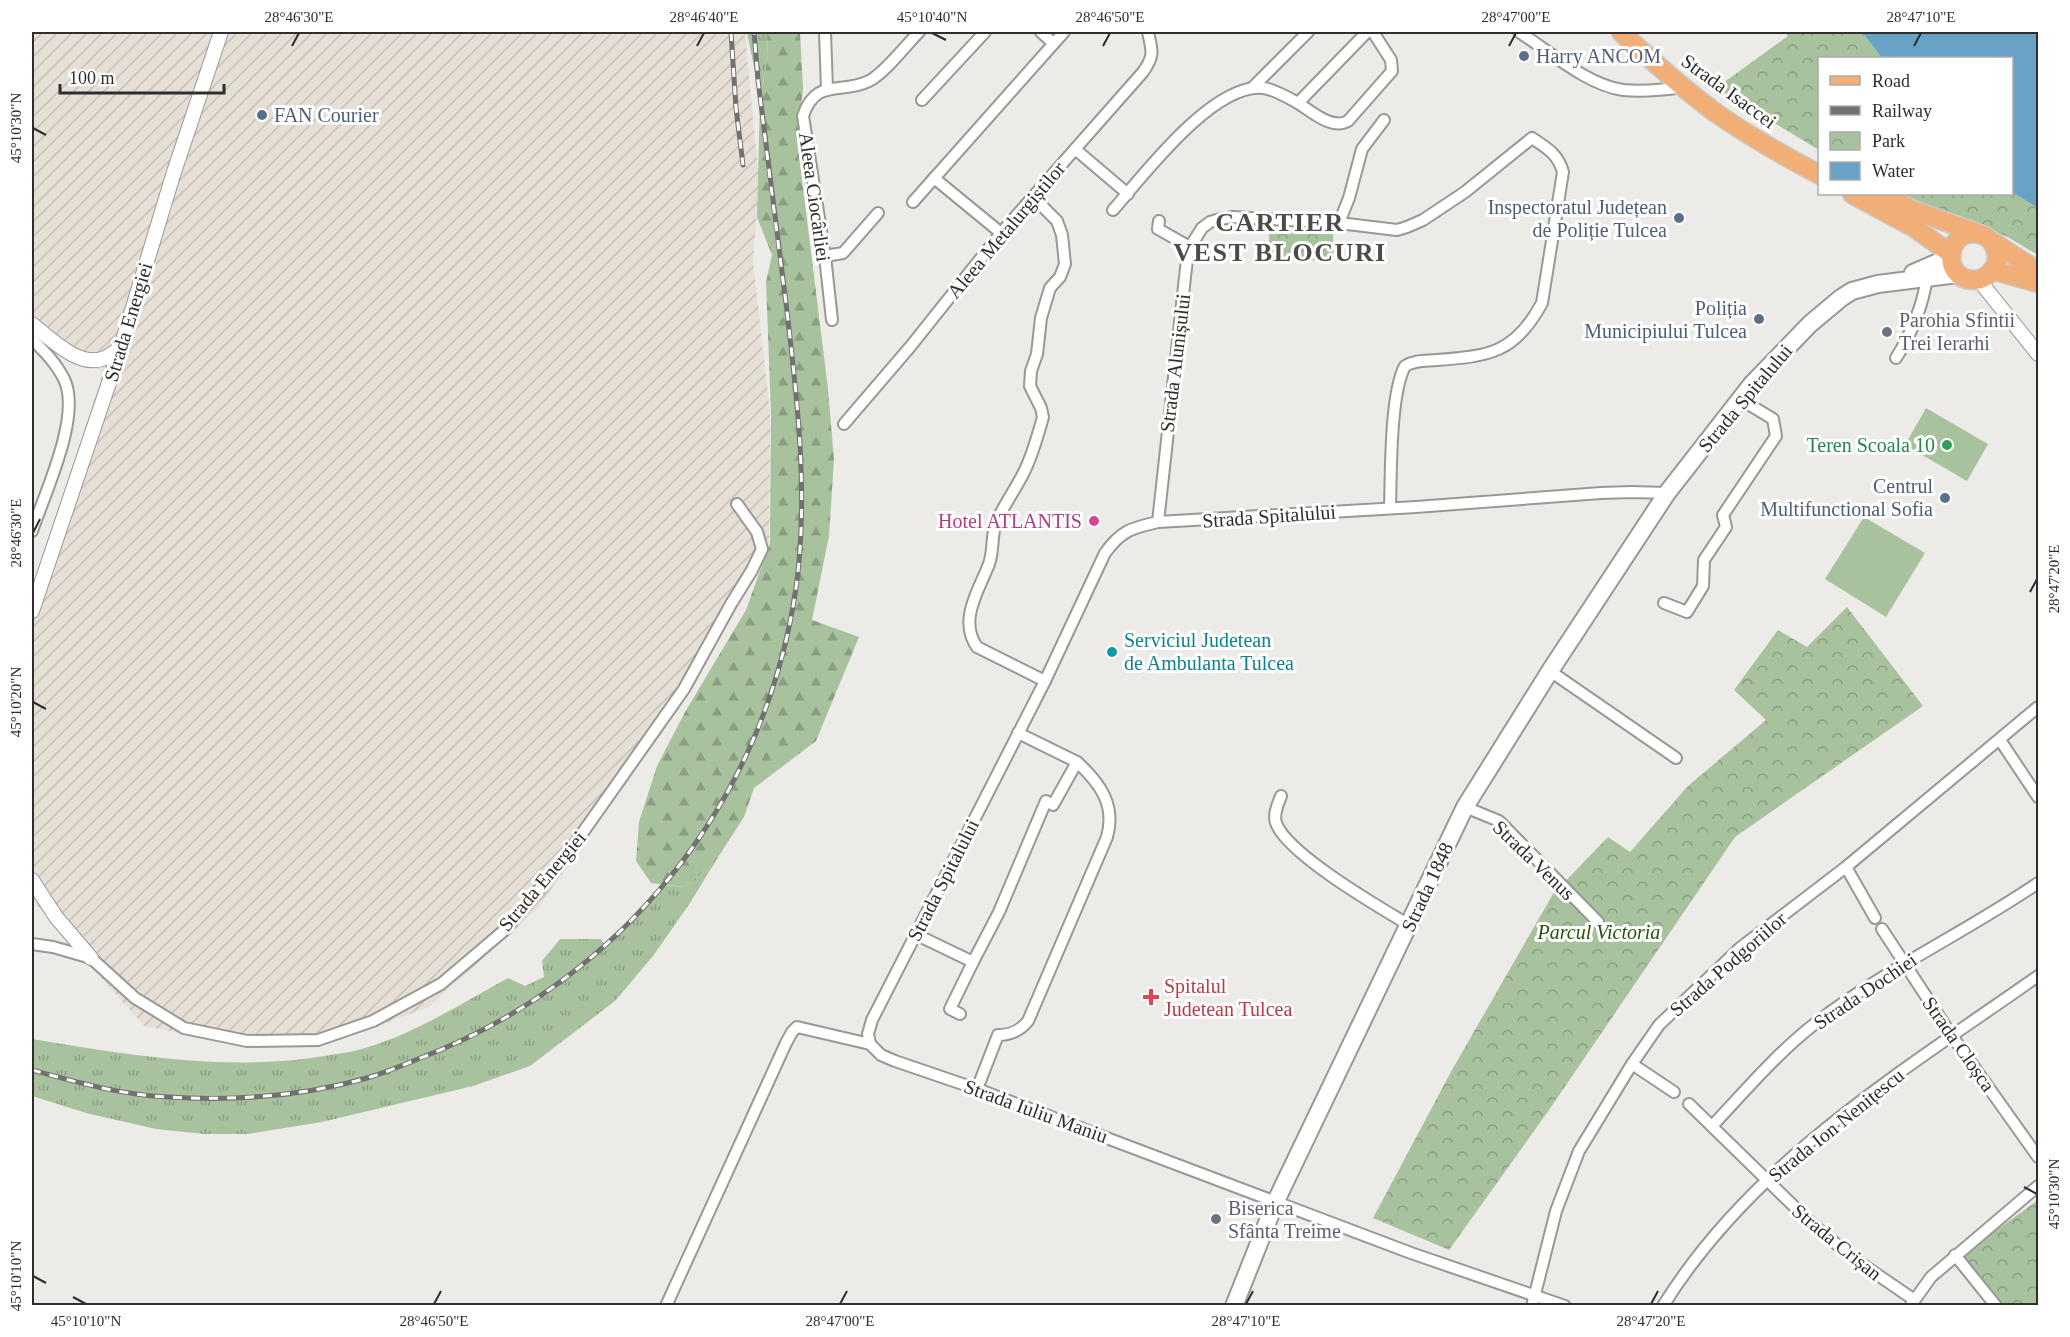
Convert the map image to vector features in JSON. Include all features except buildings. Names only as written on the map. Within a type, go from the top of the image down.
[{"type":"main road","name":"Strada Isaccei","points":[[1620,32],[1683,87],[1717,113],[1761,143],[1818,174]]},
{"type":"main road","name":"Strada Isaccei","points":[[1635,32],[1676,68],[1726,106],[1818,160]]},
{"type":"main road","points":[[1854,195],[1913,227],[1953,261],[1967,279],[1985,275],[2038,283]]},
{"type":"main road","points":[[1883,195],[1913,210],[1985,237],[2038,271]]},
{"type":"main road","points":[[1953,261],[1957,240],[1963,235],[1985,237],[1997,253],[1997,259],[1985,275]]},
{"type":"main road","name":"Strada Spitalului","points":[[1667,493],[1740,399],[1775,359],[1810,324],[1841,298],[1865,287],[1927,277],[1953,261]]},
{"type":"main road","name":"Strada Spitalului","points":[[1899,280],[1953,261]]},
{"type":"main road","name":"Strada 1848","points":[[1234,1305],[1275,1203],[1464,807],[1667,493]]},
{"type":"street","name":"Strada Energiei","points":[[32,611],[121,347],[174,172],[220,32]]},
{"type":"street","points":[[825,32],[827,90],[870,81],[919,32]]},
{"type":"street","points":[[922,100],[985,32]]},
{"type":"street","points":[[1041,32],[1053,43]]},
{"type":"street","points":[[914,202],[1064,32]]},
{"type":"street","name":"Aleea Metalurgiștilor","points":[[844,424],[910,347],[1001,233],[1150,61],[1153,52],[1148,32]]},
{"type":"street","points":[[1113,210],[1191,124],[1210,108],[1252,88],[1308,32]]},
{"type":"street","points":[[1298,103],[1367,32]]},
{"type":"street","points":[[1252,88],[1265,88],[1298,103],[1331,123],[1339,125],[1348,121],[1392,71],[1391,60],[1373,32]]},
{"type":"street","points":[[1519,32],[1574,68],[1613,87],[1649,91],[1683,87]]},
{"type":"street","name":"Aleea Ciocârliei","points":[[827,90],[811,98],[803,116],[825,256],[832,320]]},
{"type":"street","points":[[1339,224],[1349,198],[1362,149],[1384,120]]},
{"type":"street","points":[[1160,221],[1158,229],[1190,247],[1202,228],[1210,222],[1233,217],[1397,230],[1423,220],[1465,192],[1532,138],[1551,150],[1559,160],[1563,172],[1542,303],[1521,334],[1486,356],[1423,361],[1409,364],[1402,371],[1394,419],[1390,508]]},
{"type":"street","points":[[1075,149],[1128,194]]},
{"type":"street","points":[[934,178],[1001,233]]},
{"type":"street","points":[[1033,197],[1057,221],[1062,235],[1065,264],[1060,277],[1050,288],[1041,318],[1030,379],[1030,386],[1043,417],[1024,472],[996,521],[990,561],[974,596],[969,623],[972,639],[977,647],[1045,681]]},
{"type":"street","points":[[825,256],[843,253],[878,213]]},
{"type":"street","name":"Strada Alunișului","points":[[1158,522],[1190,247]]},
{"type":"street","points":[[1985,275],[2038,354]]},
{"type":"street","points":[[1896,358],[1905,345],[1927,277]]},
{"type":"street","points":[[32,324],[80,358],[92,361],[105,358],[121,347]]},
{"type":"street","points":[[32,339],[53,361],[65,381],[70,405],[67,431],[32,531]]},
{"type":"street","points":[[1664,603],[1687,612],[1703,586],[1704,561],[1726,527],[1723,515],[1776,436],[1773,419],[1740,399]]},
{"type":"street","name":"Strada Spitalului","points":[[870,1044],[868,1034],[872,1020],[1116,538],[1134,528],[1158,522],[1601,493],[1667,493]]},
{"type":"street","name":"Strada Energiei","points":[[32,880],[56,917],[91,958],[135,999],[184,1028],[247,1041],[318,1041],[373,1021],[441,984],[507,928],[562,862],[684,688],[752,570],[762,549],[757,532],[737,504]]},
{"type":"street","points":[[1550,671],[1676,758]]},
{"type":"street","name":"Strada Podgoriilor","points":[[1533,1300],[1556,1211],[1579,1151],[1632,1064],[1659,1025],[1740,948],[1846,867],[2038,707]]},
{"type":"street","points":[[977,1089],[998,1035],[1015,1032],[1024,1027],[1028,1021],[1107,837],[1110,825],[1109,808],[1095,778],[1077,762],[1018,733]]},
{"type":"street","points":[[2000,740],[2038,797]]},
{"type":"street","points":[[960,1014],[950,1009],[999,912],[1046,801],[1053,805],[1077,762]]},
{"type":"street","points":[[1281,796],[1276,809],[1276,822],[1285,837],[1306,857],[1332,876],[1409,925]]},
{"type":"street","name":"Strada Venus","points":[[1464,807],[1498,821],[1598,922]]},
{"type":"street","points":[[1846,867],[1875,918]]},
{"type":"street","name":"Strada Dochiei","points":[[1713,1125],[1769,1065],[1815,1024],[1905,963],[2038,883]]},
{"type":"street","name":"Strada Cloșca","points":[[1882,929],[1952,1036],[2038,1157]]},
{"type":"street","points":[[915,934],[973,962]]},
{"type":"street","points":[[32,944],[53,947],[91,958]]},
{"type":"street","name":"Strada Ion Nenițescu","points":[[1663,1305],[1700,1252],[1766,1181],[1848,1112],[2038,976]]},
{"type":"street","name":"Strada Iuliu Maniu","points":[[666,1305],[792,1032],[798,1027],[870,1044],[881,1055],[895,1061],[977,1089],[1533,1300],[1565,1305]]},
{"type":"street","points":[[1632,1064],[1674,1092]]},
{"type":"street","name":"Strada Crișan","points":[[1689,1104],[1809,1221],[1853,1258],[1912,1302]]},
{"type":"street","points":[[1912,1302],[1931,1277],[2038,1186]]},
{"type":"street","points":[[1955,1255],[1996,1305]]},
{"type":"shaded area","points":[[32,32],[745,32],[759,182],[753,262],[770,412],[769,542],[679,709],[537,909],[429,1007],[326,1045],[248,1046],[144,1026],[32,897],[32,589],[103,373],[32,319]]},
{"type":"green space","points":[[747,32],[767,32],[768,56],[760,98]]},
{"type":"green space","points":[[767,32],[800,32],[803,89],[797,139],[828,389],[834,460],[829,536],[812,620],[859,637],[816,741],[754,788],[744,817],[715,862],[685,887],[651,883],[636,861],[639,822],[657,766],[685,712],[746,610],[770,543],[771,412],[766,282],[772,255],[757,217],[760,98],[768,56]]},
{"type":"green space","points":[[1784,32],[1862,32],[1881,57],[1818,57],[1818,149],[1716,88],[1788,36]]},
{"type":"green space","points":[[2013,193],[2038,208],[2038,255],[2006,236],[1963,222],[1903,195],[2013,195]]},
{"type":"green space","points":[[1269,230],[1333,234],[1334,260],[1269,261]]},
{"type":"green space","name":"Teren Scoala 10","points":[[1926,408],[1988,444],[1967,481],[1905,445]]},
{"type":"green space","points":[[1864,517],[1925,553],[1886,617],[1825,579]]},
{"type":"green space","name":"Parcul Victoria","points":[[1847,607],[1923,706],[1735,837],[1549,1110],[1449,1250],[1373,1218],[1452,1070],[1553,894],[1608,837],[1630,852],[1688,786],[1766,720],[1734,690],[1778,630],[1807,647]]},
{"type":"green space","points":[[715,862],[653,956],[615,1001],[530,1066],[473,1086],[322,1122],[248,1134],[204,1134],[156,1129],[86,1113],[32,1096],[32,1039],[143,1056],[218,1062],[293,1060],[352,1051],[384,1042],[438,1017],[508,978],[525,986],[544,977],[542,961],[560,939],[601,939],[605,945],[652,900],[664,885],[685,887]]},
{"type":"green space","points":[[2038,1200],[2038,1305],[2004,1305],[1962,1255]]},
{"type":"water","points":[[1862,32],[2038,32],[2038,208],[2013,193],[2013,57],[1881,57]]},
{"type":"railway","points":[[731,32],[736,108],[743,165]]},
{"type":"railway","points":[[32,1070],[133,1094],[193,1098],[268,1096],[318,1089],[367,1078],[418,1059],[491,1025],[558,983],[619,933],[672,875],[716,811],[752,741],[779,667],[796,588],[800,552],[801,481],[797,409],[754,32]]},
{"type":"place","name":"Harry ANCOM","points":[[1524,56]]},
{"type":"place","name":"FAN Courier","points":[[262,115]]},
{"type":"place","name":"Inspectoratul Județean de Poliție Tulcea","points":[[1679,218]]},
{"type":"place","name":"Poliția Municipiului Tulcea","points":[[1759,319]]},
{"type":"place","name":"Parohia Sfintii Trei Ierarhi","points":[[1887,332]]},
{"type":"place","name":"Teren Scoala 10","points":[[1947,445]]},
{"type":"place","name":"Centrul Multifunctional Sofia","points":[[1945,498]]},
{"type":"place","name":"Hotel ATLANTIS","points":[[1094,521]]},
{"type":"place","name":"Serviciul Judetean de Ambulanta Tulcea","points":[[1112,652]]},
{"type":"place","name":"Spitalul Judetean Tulcea","points":[[1151,997]]},
{"type":"place","name":"Biserica Sfânta Treime","points":[[1216,1219]]},
{"type":"district","name":"CARTIER VEST BLOCURI","points":[[1280,237]]}]
